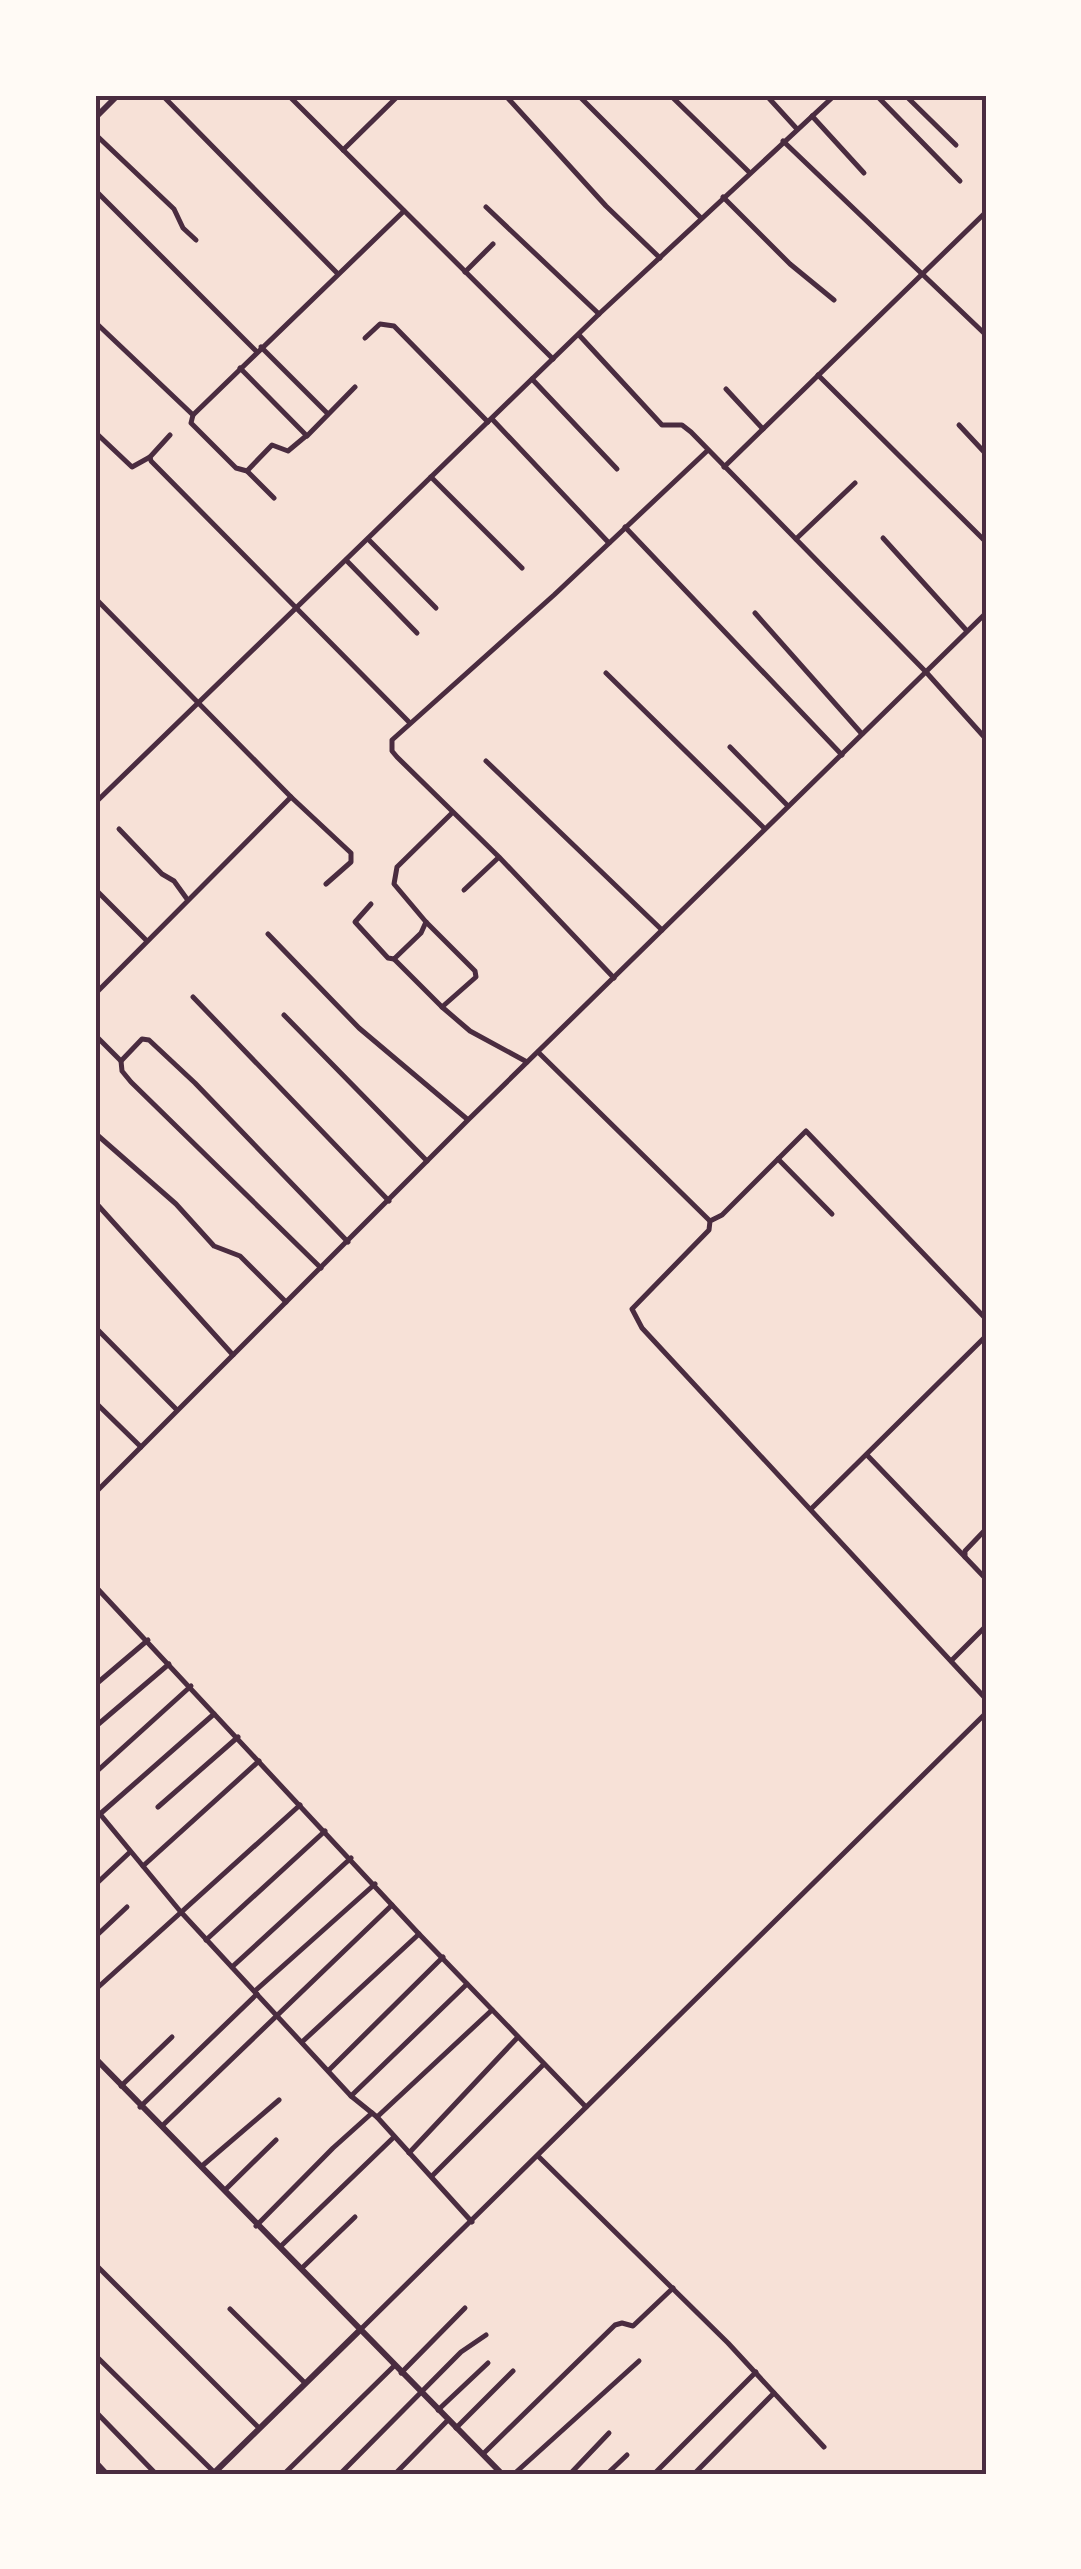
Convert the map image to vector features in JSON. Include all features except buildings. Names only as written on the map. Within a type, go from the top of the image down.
[{"type":"street","points":[[97,114],[118,95]]},
{"type":"street","points":[[162,95],[338,273]]},
{"type":"street","points":[[288,95],[553,360]]},
{"type":"street","points":[[343,150],[398,95]]},
{"type":"street","points":[[505,95],[606,206],[660,258]]},
{"type":"street","points":[[670,95],[749,172]]},
{"type":"street","points":[[766,95],[797,129]]},
{"type":"street","points":[[95,804],[599,314],[835,95]]},
{"type":"street","points":[[876,95],[960,180]]},
{"type":"street","points":[[905,95],[956,145]]},
{"type":"street","points":[[581,98],[702,218]]},
{"type":"street","points":[[812,116],[864,173]]},
{"type":"street","points":[[95,134],[174,209],[183,228],[196,240]]},
{"type":"street","points":[[783,140],[986,335]]},
{"type":"street","points":[[95,190],[328,414]]},
{"type":"street","points":[[724,197],[790,264],[834,300]]},
{"type":"street","points":[[486,206],[599,314]]},
{"type":"street","points":[[274,498],[247,471],[236,468],[190,422],[193,415],[404,211]]},
{"type":"street","points":[[724,467],[985,216]]},
{"type":"street","points":[[465,272],[493,244]]},
{"type":"street","points":[[95,322],[193,415]]},
{"type":"street","points":[[365,338],[380,324],[394,326],[609,543]]},
{"type":"street","points":[[579,335],[662,425],[685,426],[926,672],[986,739]]},
{"type":"street","points":[[240,368],[307,436]]},
{"type":"street","points":[[818,375],[986,542]]},
{"type":"street","points":[[532,379],[617,469]]},
{"type":"street","points":[[247,471],[272,446],[288,451],[355,386]]},
{"type":"street","points":[[726,390],[763,428]]},
{"type":"street","points":[[959,425],[986,454]]},
{"type":"street","points":[[95,432],[132,468],[170,435]]},
{"type":"street","points":[[614,978],[392,751],[394,736],[707,450]]},
{"type":"street","points":[[150,456],[176,488],[410,723]]},
{"type":"street","points":[[430,477],[522,568]]},
{"type":"street","points":[[796,539],[855,482]]},
{"type":"street","points":[[626,527],[842,756]]},
{"type":"street","points":[[367,538],[436,608]]},
{"type":"street","points":[[883,538],[968,632]]},
{"type":"street","points":[[346,560],[417,634]]},
{"type":"street","points":[[95,598],[353,856],[326,884]]},
{"type":"street","points":[[755,613],[863,734]]},
{"type":"street","points":[[96,1490],[986,613]]},
{"type":"street","points":[[606,674],[765,829]]},
{"type":"street","points":[[730,747],[788,806]]},
{"type":"street","points":[[486,761],[662,930]]},
{"type":"street","points":[[95,994],[291,797]]},
{"type":"street","points":[[442,1007],[476,974],[396,888],[393,878],[397,867],[452,813]]},
{"type":"street","points":[[119,829],[162,874],[174,881],[187,900]]},
{"type":"street","points":[[464,890],[499,857]]},
{"type":"street","points":[[95,889],[146,941]]},
{"type":"street","points":[[371,904],[355,922],[388,958],[394,959],[470,1030],[527,1062]]},
{"type":"street","points":[[422,933],[426,922]]},
{"type":"street","points":[[394,959],[422,933],[433,929]]},
{"type":"street","points":[[268,934],[358,1028],[468,1120]]},
{"type":"street","points":[[193,997],[389,1201]]},
{"type":"street","points":[[284,1015],[427,1160]]},
{"type":"street","points":[[95,1035],[121,1062],[130,1082],[320,1268]]},
{"type":"street","points":[[121,1062],[142,1039],[148,1040],[195,1082],[348,1242]]},
{"type":"street","points":[[538,1052],[710,1221]]},
{"type":"street","points":[[710,1221],[722,1216],[806,1131],[986,1319]]},
{"type":"street","points":[[95,1133],[176,1204],[214,1246],[240,1256],[286,1302]]},
{"type":"street","points":[[778,1160],[832,1214]]},
{"type":"street","points":[[95,1202],[233,1356]]},
{"type":"street","points":[[710,1221],[708,1230],[632,1309],[642,1328],[986,1699]]},
{"type":"street","points":[[95,1327],[177,1410]]},
{"type":"street","points":[[811,1508],[986,1336]]},
{"type":"street","points":[[95,1402],[140,1447]]},
{"type":"street","points":[[867,1455],[986,1580]]},
{"type":"street","points":[[966,1556],[965,1551],[986,1529]]},
{"type":"street","points":[[95,1586],[586,2107]]},
{"type":"street","points":[[95,1601],[103,1594]]},
{"type":"street","points":[[951,1661],[986,1626]]},
{"type":"street","points":[[95,1684],[148,1640]]},
{"type":"street","points":[[95,1727],[170,1663]]},
{"type":"street","points":[[95,1773],[190,1686]]},
{"type":"street","points":[[215,1713],[97,1811],[206,1940],[472,2222]]},
{"type":"street","points":[[95,2355],[214,2473],[986,1714]]},
{"type":"street","points":[[158,1808],[238,1738]]},
{"type":"street","points":[[143,1866],[260,1760]]},
{"type":"street","points":[[95,1990],[300,1805]]},
{"type":"street","points":[[206,1940],[325,1830]]},
{"type":"street","points":[[95,1886],[130,1852]]},
{"type":"street","points":[[232,1966],[351,1858]]},
{"type":"street","points":[[140,2107],[256,1992],[375,1884]]},
{"type":"street","points":[[160,2128],[392,1905]]},
{"type":"street","points":[[95,1937],[127,1908]]},
{"type":"street","points":[[302,2042],[419,1934]]},
{"type":"street","points":[[328,2070],[443,1957]]},
{"type":"street","points":[[351,2096],[467,1984]]},
{"type":"street","points":[[256,2226],[332,2148],[492,2010]]},
{"type":"street","points":[[120,2086],[172,2037]]},
{"type":"street","points":[[408,2152],[518,2037]]},
{"type":"street","points":[[95,2058],[502,2474]]},
{"type":"street","points":[[432,2176],[544,2065]]},
{"type":"street","points":[[200,2168],[279,2100]]},
{"type":"street","points":[[279,2248],[394,2136]]},
{"type":"street","points":[[223,2192],[276,2140]]},
{"type":"street","points":[[538,2156],[756,2372],[824,2446]]},
{"type":"street","points":[[300,2270],[355,2216]]},
{"type":"street","points":[[95,2264],[259,2428]]},
{"type":"street","points":[[483,2454],[614,2325],[622,2322],[633,2326],[673,2288]]},
{"type":"street","points":[[401,2373],[465,2308]]},
{"type":"street","points":[[230,2309],[305,2383]]},
{"type":"street","points":[[340,2474],[461,2352],[486,2335]]},
{"type":"street","points":[[514,2474],[640,2361]]},
{"type":"street","points":[[438,2410],[488,2363]]},
{"type":"street","points":[[284,2474],[394,2366]]},
{"type":"street","points":[[456,2428],[513,2371]]},
{"type":"street","points":[[654,2474],[756,2372]]},
{"type":"street","points":[[694,2474],[774,2392]]},
{"type":"street","points":[[95,2411],[156,2474]]},
{"type":"street","points":[[395,2474],[448,2420]]},
{"type":"street","points":[[570,2474],[609,2433]]},
{"type":"street","points":[[608,2474],[627,2455]]},
{"type":"street","points":[[95,2461],[108,2474]]}]
